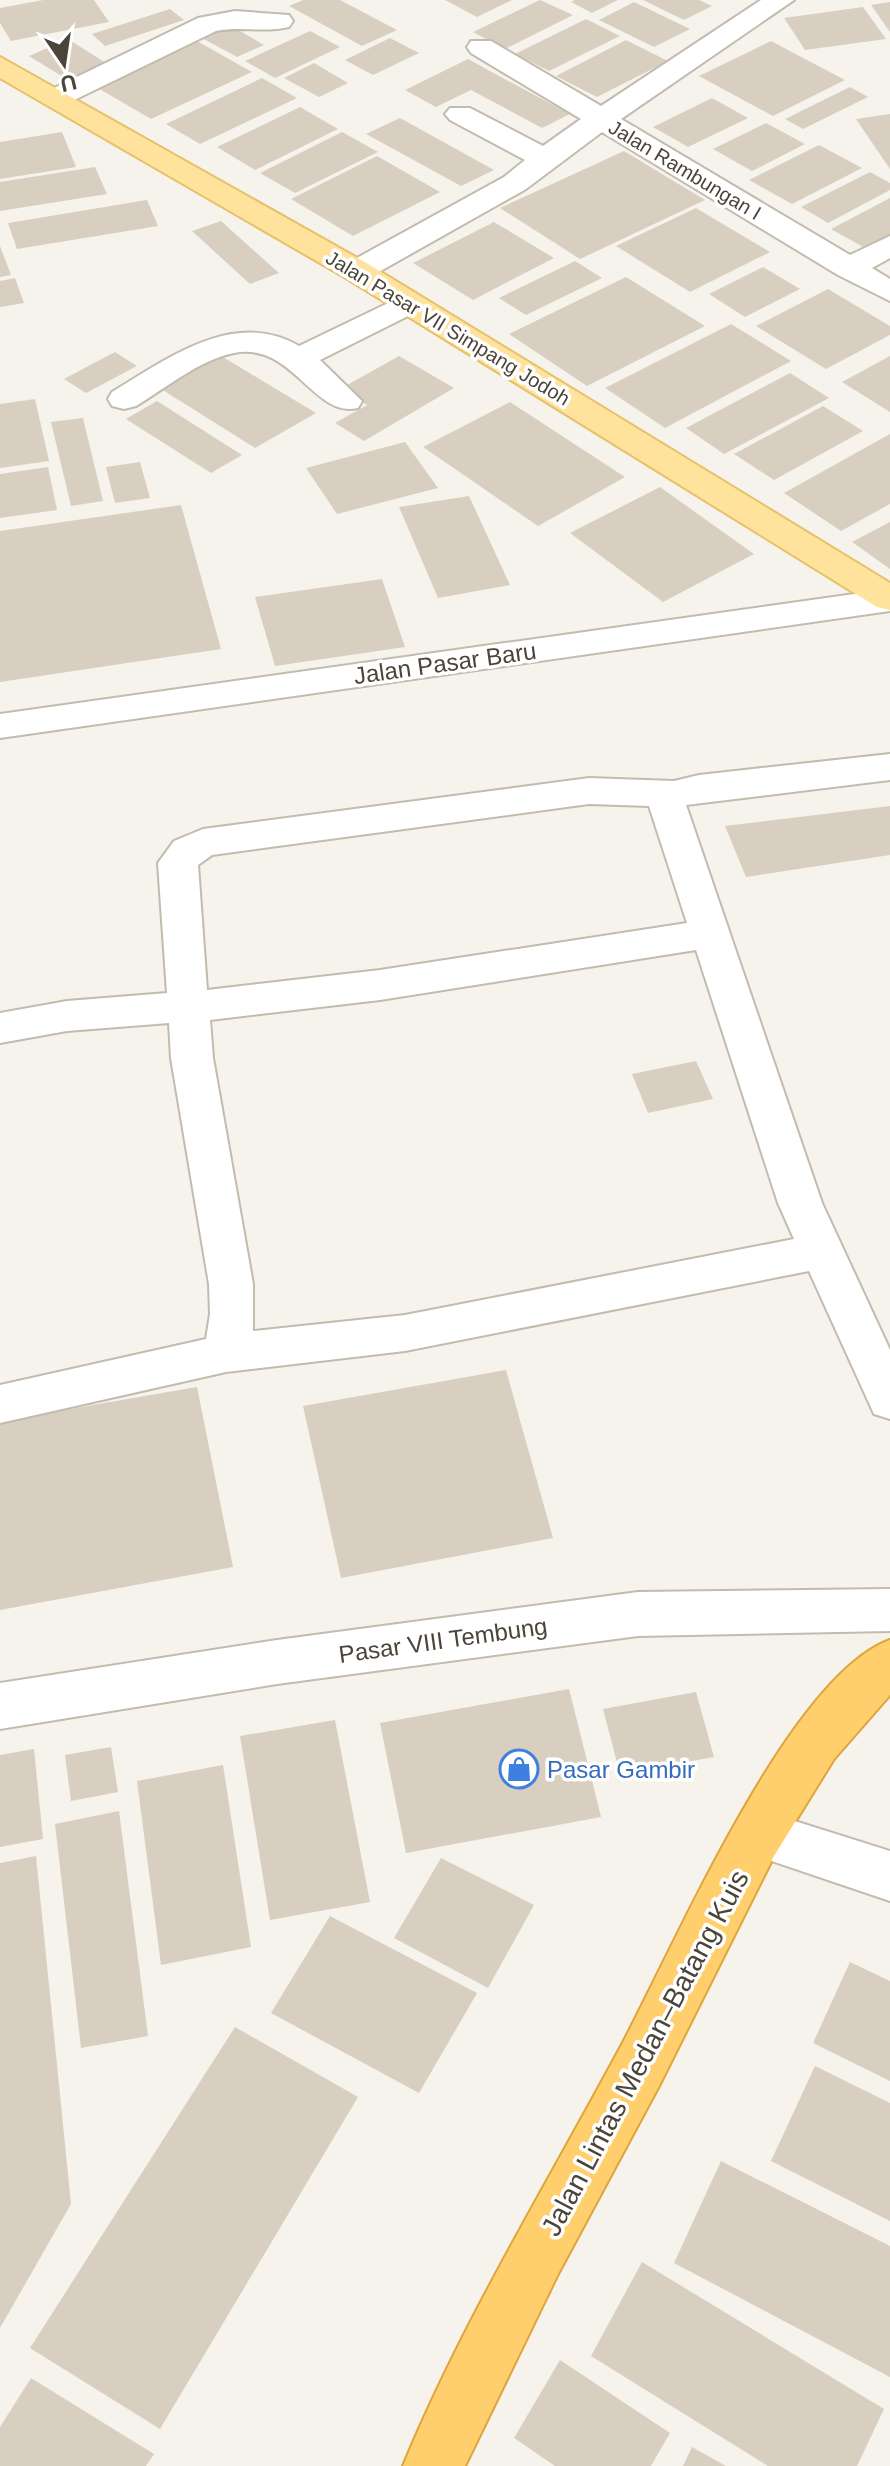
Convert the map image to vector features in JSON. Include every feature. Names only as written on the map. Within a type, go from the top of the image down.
[{"type":"highway","name":"Jalan Lintas Medan–Batang Kuis","points":[[433,2466],[538,2254],[626,2094],[760,1834],[807,1757],[863,1685],[890,1662]]},
{"type":"main road","name":"Jalan Pasar VII Simpang Jodoh","points":[[3,71],[56,98],[357,271],[890,599]]},
{"type":"street","points":[[357,271],[515,183],[545,159],[780,0]]},
{"type":"street","points":[[56,98],[208,24],[235,19],[279,21]]},
{"type":"street","name":"Jalan Rambungan I","points":[[481,47],[890,292]]},
{"type":"street","points":[[460,114],[545,159]]},
{"type":"street","points":[[849,268],[890,245]]},
{"type":"street","points":[[298,359],[409,303]]},
{"type":"street","points":[[124,399],[186,362],[219,348],[245,342],[271,344],[298,359],[346,401]]},
{"type":"street","name":"Jalan Pasar Baru","points":[[0,726],[890,599]]},
{"type":"street","points":[[226,1353],[233,1314],[231,1284],[192,1058],[188,1009],[178,863],[188,851],[203,843],[589,791],[674,794],[890,767]]},
{"type":"street","points":[[674,794],[667,804],[668,815],[769,1108],[783,1158],[820,1251],[890,1400]]},
{"type":"street","points":[[0,1028],[70,1015],[188,1009],[310,995],[709,934]]},
{"type":"street","points":[[0,1404],[226,1353],[405,1333],[820,1251]]},
{"type":"street","name":"Pasar VIII Tembung","points":[[0,1706],[277,1662],[638,1614],[890,1610]]},
{"type":"street","points":[[760,1834],[890,1876]]},
{"type":"building","points":[[43,0],[94,0],[109,22],[11,41],[0,23],[0,8]]},
{"type":"building","points":[[303,0],[340,0],[397,30],[362,46],[289,6]]},
{"type":"building","points":[[445,0],[512,0],[477,17]]},
{"type":"building","points":[[540,0],[573,15],[505,49],[473,32]]},
{"type":"building","points":[[618,0],[592,13],[571,2]]},
{"type":"building","points":[[643,0],[699,0],[712,6],[684,20]]},
{"type":"building","points":[[634,2],[690,29],[654,47],[599,20]]},
{"type":"building","points":[[890,2],[890,32],[871,5]]},
{"type":"building","points":[[863,7],[886,39],[805,50],[784,18]]},
{"type":"building","points":[[170,9],[184,20],[105,46],[92,34]]},
{"type":"building","points":[[586,19],[620,36],[549,71],[515,54]]},
{"type":"building","points":[[228,24],[264,45],[237,57],[200,37]]},
{"type":"building","points":[[310,31],[340,47],[275,78],[245,61]]},
{"type":"building","points":[[390,38],[419,53],[373,75],[345,60]]},
{"type":"building","points":[[68,39],[106,63],[68,80],[29,56]]},
{"type":"building","points":[[626,40],[668,61],[597,97],[556,76]]},
{"type":"building","points":[[197,41],[252,72],[151,119],[96,87]]},
{"type":"building","points":[[771,41],[845,80],[773,116],[699,76]]},
{"type":"building","points":[[468,59],[570,114],[542,128],[471,90],[436,107],[405,90]]},
{"type":"building","points":[[314,63],[348,83],[319,97],[284,78]]},
{"type":"building","points":[[262,78],[297,98],[200,144],[166,124]]},
{"type":"building","points":[[850,87],[868,97],[803,129],[785,119]]},
{"type":"building","points":[[712,98],[748,118],[688,147],[653,127]]},
{"type":"building","points":[[300,107],[338,129],[255,170],[217,147]]},
{"type":"building","points":[[890,114],[890,169],[856,119]]},
{"type":"building","points":[[400,118],[494,170],[461,186],[366,134]]},
{"type":"building","points":[[766,123],[805,144],[752,171],[713,149]]},
{"type":"building","points":[[62,132],[76,167],[0,179],[0,142]]},
{"type":"building","points":[[342,132],[378,152],[295,193],[260,173]]},
{"type":"building","points":[[819,145],[862,168],[792,204],[749,180]]},
{"type":"building","points":[[624,151],[705,200],[580,259],[500,208]]},
{"type":"building","points":[[377,156],[440,192],[353,236],[291,199]]},
{"type":"building","points":[[95,167],[107,194],[0,211],[0,182]]},
{"type":"building","points":[[870,172],[890,183],[890,190],[828,223],[801,207]]},
{"type":"building","points":[[890,198],[890,234],[865,248],[831,229]]},
{"type":"building","points":[[147,200],[158,226],[17,249],[8,223]]},
{"type":"building","points":[[696,208],[770,252],[690,292],[616,246]]},
{"type":"building","points":[[221,221],[279,273],[250,284],[192,231]]},
{"type":"building","points":[[494,222],[554,258],[473,300],[413,263]]},
{"type":"building","points":[[0,246],[11,275],[0,277]]},
{"type":"building","points":[[575,261],[602,278],[526,315],[499,298]]},
{"type":"building","points":[[763,267],[800,289],[745,317],[709,294]]},
{"type":"building","points":[[626,277],[705,326],[587,386],[509,334]]},
{"type":"building","points":[[15,278],[24,303],[0,307],[0,281]]},
{"type":"building","points":[[828,289],[890,326],[890,335],[826,369],[756,326]]},
{"type":"building","points":[[731,324],[791,361],[665,428],[605,388]]},
{"type":"building","points":[[115,352],[137,366],[86,393],[64,379]]},
{"type":"building","points":[[218,354],[316,413],[255,448],[158,387]]},
{"type":"building","points":[[399,356],[454,388],[364,441],[335,423],[367,405],[340,389]]},
{"type":"building","points":[[890,356],[890,412],[842,382]]},
{"type":"building","points":[[790,373],[829,398],[724,454],[686,428]]},
{"type":"building","points":[[35,399],[49,461],[0,468],[0,404]]},
{"type":"building","points":[[157,401],[242,455],[211,473],[126,419]]},
{"type":"building","points":[[510,402],[625,477],[538,526],[423,447]]},
{"type":"building","points":[[823,406],[863,431],[774,480],[734,454]]},
{"type":"building","points":[[83,418],[103,501],[71,506],[51,422]]},
{"type":"building","points":[[890,434],[890,504],[841,531],[784,493]]},
{"type":"building","points":[[405,442],[438,488],[337,514],[306,468]]},
{"type":"building","points":[[140,462],[150,498],[115,503],[106,467]]},
{"type":"building","points":[[48,467],[57,510],[0,518],[0,474]]},
{"type":"building","points":[[660,487],[754,554],[663,602],[570,533]]},
{"type":"building","points":[[469,496],[510,585],[438,598],[399,507]]},
{"type":"building","points":[[181,505],[221,649],[0,682],[0,531]]},
{"type":"building","points":[[890,522],[890,569],[852,542]]},
{"type":"building","points":[[382,579],[405,647],[275,666],[255,597]]},
{"type":"building","points":[[890,806],[890,855],[746,877],[725,826]]},
{"type":"building","points":[[696,1061],[713,1099],[648,1113],[632,1074]]},
{"type":"building","points":[[506,1370],[553,1538],[341,1578],[303,1406]]},
{"type":"building","points":[[197,1387],[233,1567],[0,1610],[0,1421]]},
{"type":"building","points":[[569,1689],[601,1817],[406,1853],[380,1723]]},
{"type":"building","points":[[696,1692],[714,1757],[620,1774],[603,1709]]},
{"type":"building","points":[[335,1720],[370,1902],[270,1920],[240,1736]]},
{"type":"building","points":[[111,1747],[118,1792],[71,1801],[65,1755]]},
{"type":"building","points":[[34,1749],[43,1839],[0,1847],[0,1755]]},
{"type":"building","points":[[223,1765],[251,1947],[161,1965],[137,1781]]},
{"type":"building","points":[[119,1811],[148,2036],[81,2048],[55,1824]]},
{"type":"building","points":[[36,1856],[71,2204],[0,2328],[0,1863]]},
{"type":"building","points":[[441,1858],[534,1905],[488,1988],[394,1938]]},
{"type":"building","points":[[330,1916],[477,1993],[419,2093],[271,2013]]},
{"type":"building","points":[[850,1962],[890,1981],[890,2081],[813,2043]]},
{"type":"building","points":[[235,2027],[358,2097],[160,2429],[30,2348]]},
{"type":"building","points":[[815,2066],[890,2103],[890,2221],[771,2161]]},
{"type":"building","points":[[721,2161],[890,2246],[890,2377],[674,2263]]},
{"type":"building","points":[[642,2262],[884,2409],[857,2466],[768,2466],[591,2356]]},
{"type":"building","points":[[560,2360],[670,2433],[651,2466],[555,2466],[514,2438]]},
{"type":"building","points":[[31,2378],[154,2454],[146,2466],[0,2466],[0,2427]]},
{"type":"building","points":[[692,2447],[726,2466],[683,2466]]},
{"type":"place","name":"Pasar Gambir","points":[[519,1769]]}]
